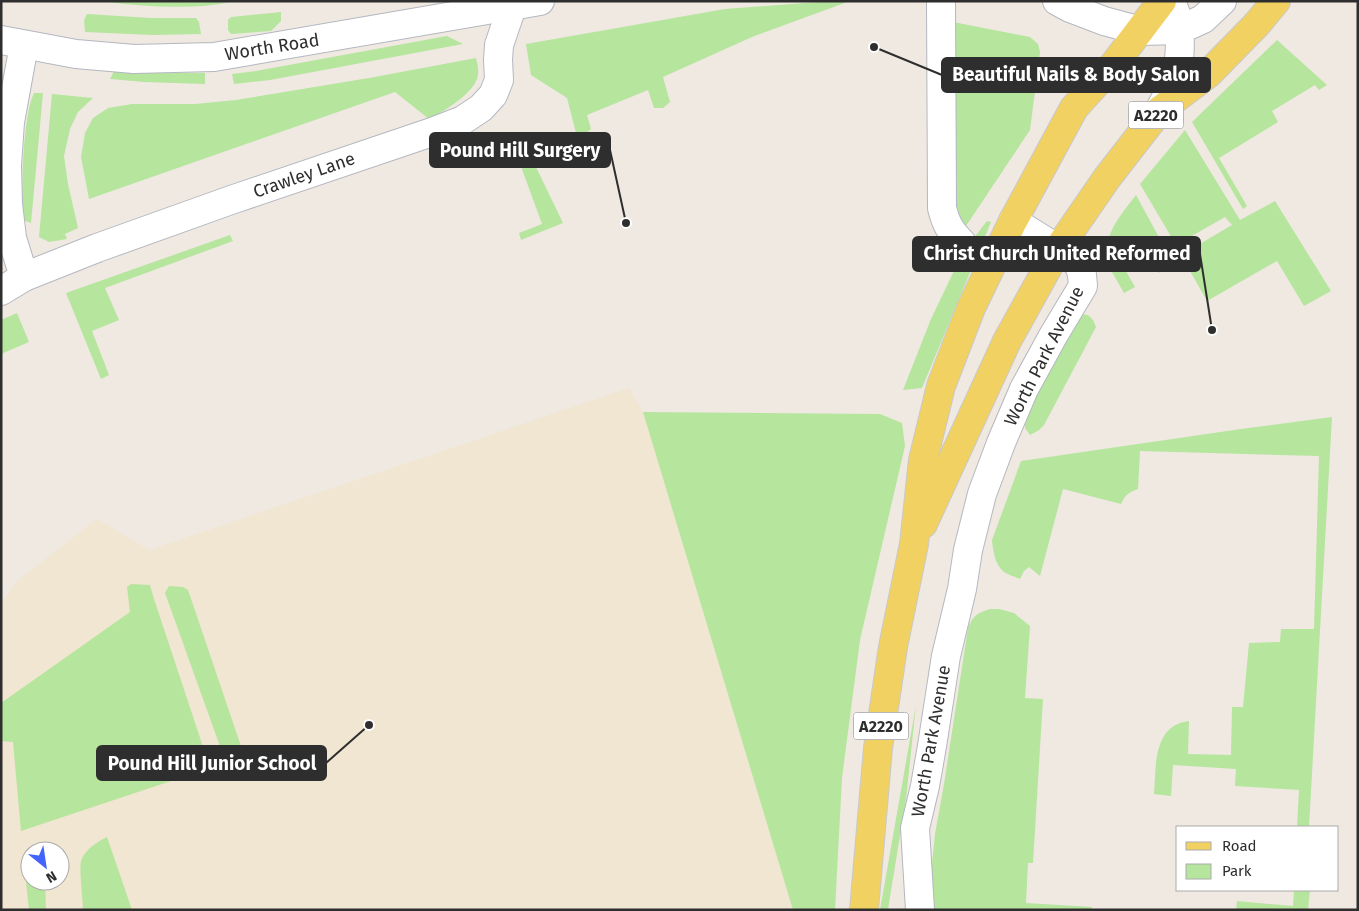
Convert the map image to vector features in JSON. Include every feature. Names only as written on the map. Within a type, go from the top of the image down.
[{"type":"main road","name":"A2220","points":[[1141,31],[1162,1]]},
{"type":"main road","name":"A2220","points":[[1058,250],[1107,178],[1159,111],[1209,73],[1257,24],[1276,1]]},
{"type":"main road","name":"Worth Park Avenue","points":[[864,910],[878,748],[893,647],[914,544],[923,460],[941,386],[970,308],[1013,221],[1074,108],[1116,63],[1141,31]]},
{"type":"main road","name":"Worth Park Avenue","points":[[914,544],[1007,341],[1058,250]]},
{"type":"street","name":"Worth Road","points":[[12,43],[76,54],[134,59],[214,57],[540,1]]},
{"type":"street","points":[[940,1],[942,208],[951,232],[962,243]]},
{"type":"street","points":[[1057,1],[1104,21],[1141,31],[1179,30],[1203,18],[1222,1]]},
{"type":"street","points":[[1159,111],[1174,79],[1179,53],[1179,30],[1171,1]]},
{"type":"street","name":"Crawley Lane","points":[[1,291],[24,277],[105,245],[463,120],[481,108],[492,95],[499,80],[499,45],[512,7]]},
{"type":"street","points":[[12,43],[8,204],[12,238],[24,277]]},
{"type":"street","points":[[1013,221],[1058,250]]},
{"type":"street","name":"Worth Park Avenue","points":[[920,910],[914,828],[925,786],[946,656],[962,589],[968,550],[982,494],[1024,389],[1083,286],[1079,264],[1058,250]]},
{"type":"shaded area","points":[[629,388],[643,412],[793,910],[1,910],[1,599],[5,598],[17,581],[97,519],[149,550]]},
{"type":"green space","points":[[102,1],[235,1],[204,6],[178,7]]},
{"type":"green space","points":[[850,1],[752,37],[663,77],[670,102],[663,108],[654,108],[648,90],[587,115],[591,129],[584,135],[576,133],[567,98],[531,75],[526,44],[725,9]]},
{"type":"green space","points":[[281,12],[281,21],[271,31],[231,34],[228,30],[228,20],[231,17]]},
{"type":"green space","points":[[87,14],[151,18],[196,18],[199,22],[201,34],[153,35],[85,32],[84,20]]},
{"type":"green space","points":[[953,22],[1030,37],[1038,44],[1040,52],[1030,130],[966,226],[960,217],[957,207]]},
{"type":"green space","points":[[447,36],[463,44],[270,80],[234,84],[232,74]]},
{"type":"green space","points":[[1277,40],[1327,85],[1319,90],[1315,85],[1272,111],[1278,122],[1219,158],[1247,206],[1243,209],[1192,122]]},
{"type":"green space","points":[[476,58],[478,74],[472,88],[459,100],[429,119],[395,92],[89,199],[81,157],[85,133],[93,118],[108,108],[132,104],[195,104],[236,100]]},
{"type":"green space","points":[[114,71],[205,73],[205,84],[110,79]]},
{"type":"green space","points":[[34,93],[43,93],[31,223],[23,220],[23,173],[26,127]]},
{"type":"green space","points":[[52,94],[93,98],[78,112],[70,129],[64,156],[78,228],[65,234],[67,239],[49,242],[39,237]]},
{"type":"green space","points":[[1185,130],[1240,220],[1275,201],[1331,291],[1304,306],[1277,261],[1207,301],[1181,255],[1232,225],[1225,217],[1176,245],[1140,184]]},
{"type":"green space","points":[[521,136],[563,223],[521,240],[519,233],[542,224],[511,139]]},
{"type":"green space","points":[[1136,195],[1174,265],[1159,273],[1151,258],[1126,271],[1135,287],[1124,293],[1112,272],[1118,269],[1109,253],[1108,247],[1114,227]]},
{"type":"green space","points":[[987,221],[991,222],[922,388],[903,390],[931,319],[963,252]]},
{"type":"green space","points":[[230,235],[233,241],[105,288],[119,320],[92,331],[109,375],[101,379],[66,293]]},
{"type":"green space","points":[[17,313],[29,342],[1,354],[1,320]]},
{"type":"green space","points":[[1082,314],[1088,315],[1096,327],[1044,425],[1030,435],[1025,428],[1025,416],[1075,320]]},
{"type":"green space","points":[[643,412],[880,414],[902,423],[905,446],[860,640],[842,778],[835,910],[793,910]]},
{"type":"green space","points":[[1332,417],[1309,826],[1297,826],[1299,790],[1235,786],[1236,769],[1173,765],[1171,796],[1154,794],[1157,754],[1160,745],[1170,729],[1179,723],[1189,721],[1188,754],[1231,755],[1232,707],[1243,707],[1249,643],[1280,642],[1281,629],[1314,629],[1319,456],[1140,451],[1138,489],[1128,494],[1121,504],[1063,489],[1040,576],[1029,567],[1024,571],[1020,579],[1006,573],[998,566],[993,549],[992,540],[1021,461]]},
{"type":"green space","points":[[131,584],[150,585],[210,768],[21,831],[13,742],[1,741],[1,703],[130,612],[127,587]]},
{"type":"green space","points":[[169,586],[183,587],[188,590],[245,758],[226,763],[165,593]]},
{"type":"green space","points":[[990,609],[1014,613],[1030,626],[1025,698],[1043,699],[1033,863],[1028,863],[1026,903],[1092,907],[1091,910],[934,910],[931,873],[935,834],[968,628],[976,616]]},
{"type":"green space","points":[[916,705],[906,799],[888,910],[880,910]]},
{"type":"green space","points":[[107,837],[132,910],[83,910],[81,861],[88,849]]},
{"type":"green space","points":[[27,891],[45,891],[46,910],[29,910]]},
{"type":"green space","points":[[1294,891],[1310,891],[1308,910],[1236,910],[1237,901],[1293,906]]},
{"type":"place","name":"Beautiful Nails & Body Salon","points":[[874,47]]},
{"type":"place","name":"Pound Hill Surgery","points":[[626,223]]},
{"type":"place","name":"Christ Church United Reformed","points":[[1212,330]]},
{"type":"place","name":"Pound Hill Junior School","points":[[369,725]]}]
